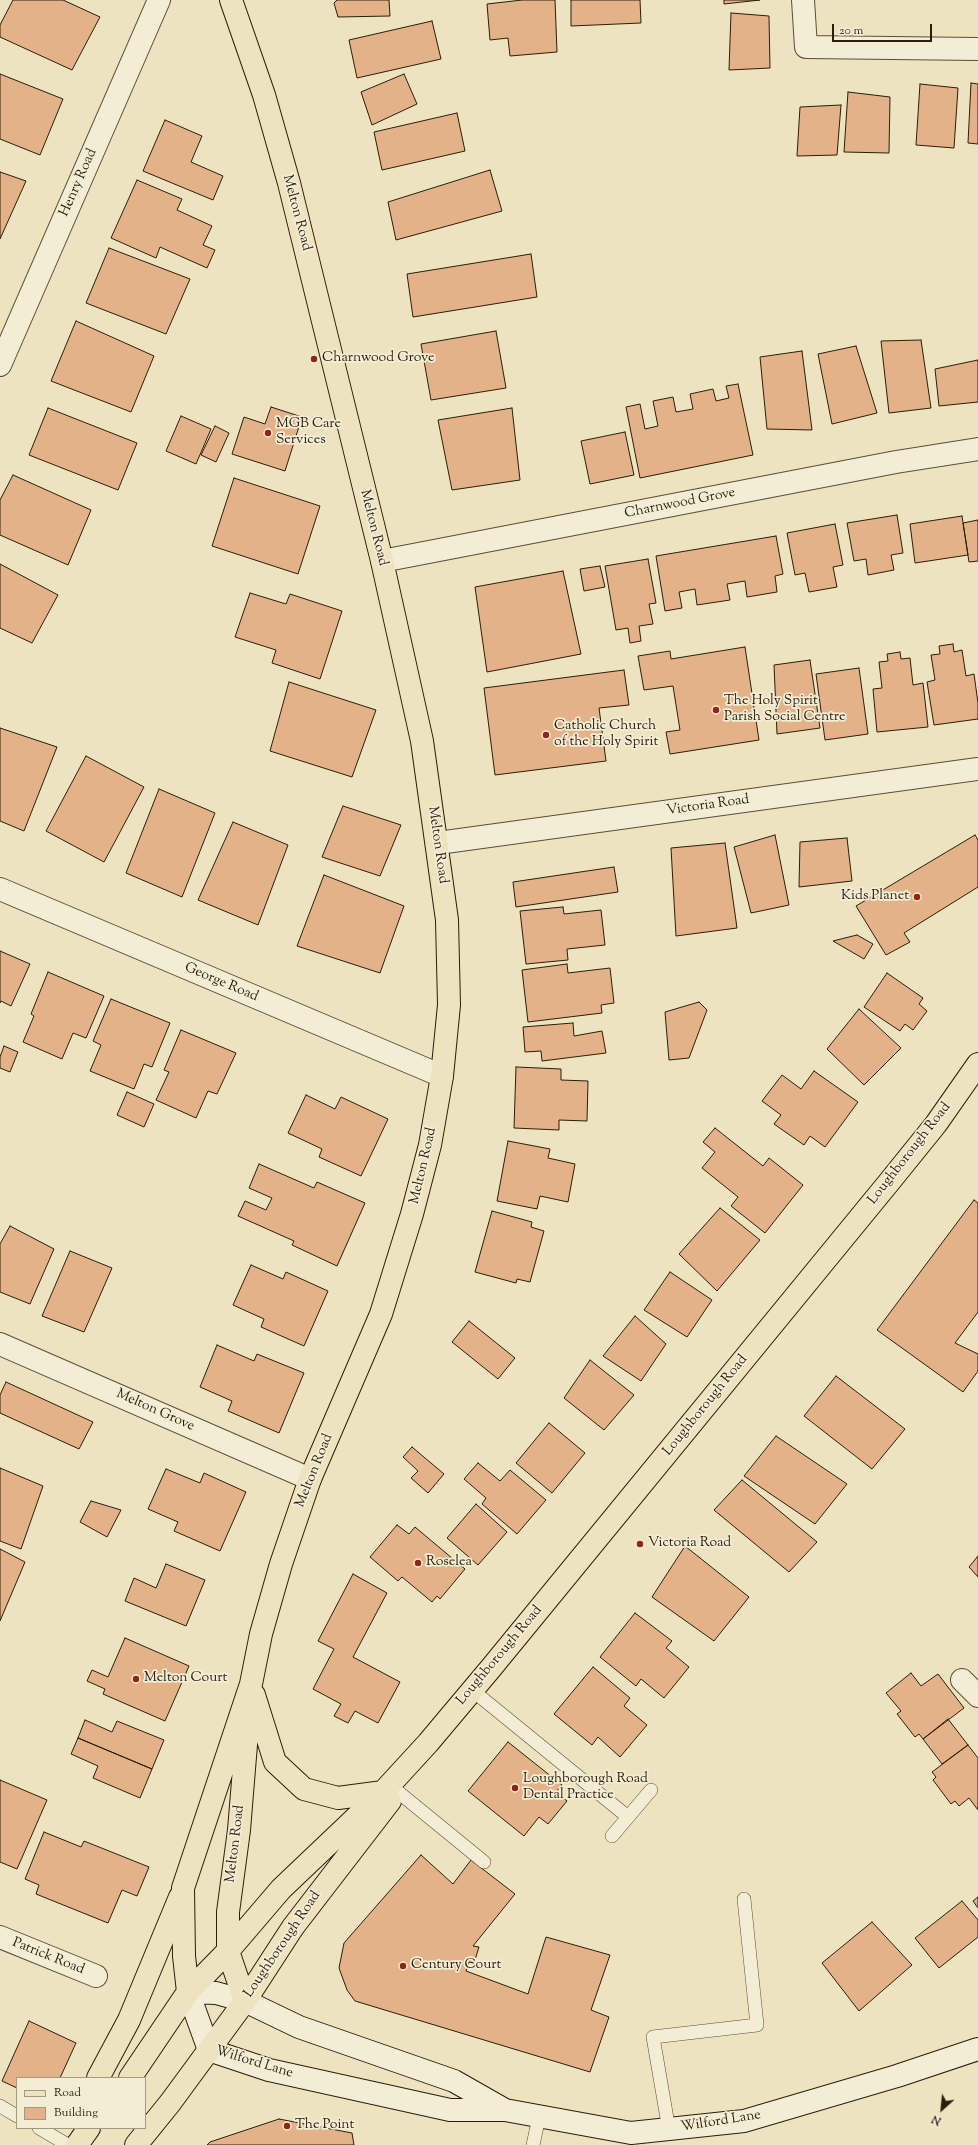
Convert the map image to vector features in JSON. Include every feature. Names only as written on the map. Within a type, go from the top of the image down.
[{"type":"main road","name":"Melton Road","points":[[188,1992],[184,1956],[183,1888],[251,1684],[262,1634],[281,1564],[310,1479],[380,1314],[412,1214],[428,1153],[442,1076],[449,1005],[447,935],[438,842],[422,741],[382,561],[289,184],[264,95],[231,0]]},
{"type":"main road","name":"Loughborough Road","points":[[136,2145],[170,2103],[245,2001],[292,1927],[390,1792],[428,1743],[890,1181],[936,1124],[978,1064]]},
{"type":"main road","name":"Melton Road","points":[[245,2001],[228,1951],[228,1912],[240,1830],[251,1684]]},
{"type":"main road","points":[[251,1684],[275,1762],[304,1790],[338,1798],[390,1792]]},
{"type":"main road","name":"Loughborough Road","points":[[131,2077],[188,1992],[228,1951],[280,1889],[390,1792]]},
{"type":"main road","points":[[99,2077],[129,2020],[183,1888]]},
{"type":"main road","points":[[77,2145],[88,2129]]},
{"type":"street","name":"Henry Road","points":[[0,365],[159,0]]},
{"type":"street","points":[[803,0],[806,47],[978,49]]},
{"type":"street","name":"Charnwood Grove","points":[[382,561],[896,462],[978,449]]},
{"type":"street","name":"Victoria Road","points":[[438,842],[978,769]]},
{"type":"street","name":"George Road","points":[[0,889],[442,1076]]},
{"type":"street","name":"Melton Grove","points":[[0,1344],[310,1479]]},
{"type":"street","points":[[962,1680],[978,1696]]},
{"type":"street","name":"Patrick Road","points":[[0,1937],[96,1976]]},
{"type":"street","name":"Wilford Lane","points":[[505,2110],[454,2081],[299,2027],[245,2001],[216,1993],[188,1992],[209,2050],[269,2070],[450,2110],[505,2110],[632,2133],[744,2121],[897,2076],[978,2049]]},
{"type":"lane","points":[[472,1690],[628,1817]]},
{"type":"lane","points":[[612,1836],[651,1790]]},
{"type":"lane","points":[[390,1792],[484,1862]]},
{"type":"lane","points":[[669,2130],[653,2037],[757,2025],[744,1899]]},
{"type":"lane","points":[[0,2106],[16,2115]]},
{"type":"lane","points":[[533,2145],[539,2117]]},
{"type":"lane","points":[[41,2129],[68,2145]]},
{"type":"building","points":[[13,0],[63,0],[100,17],[72,70],[0,37],[0,25]]},
{"type":"building","points":[[337,0],[389,0],[390,16],[338,17],[334,3]]},
{"type":"building","points":[[522,0],[555,0],[557,52],[510,56],[508,38],[490,40],[487,4]]},
{"type":"building","points":[[571,0],[640,0],[641,23],[571,26]]},
{"type":"building","points":[[724,0],[760,0],[724,4]]},
{"type":"building","points":[[731,13],[769,16],[770,68],[729,70]]},
{"type":"building","points":[[432,21],[441,59],[357,78],[349,40]]},
{"type":"building","points":[[0,74],[63,99],[40,155],[0,139]]},
{"type":"building","points":[[404,74],[417,104],[372,125],[361,92]]},
{"type":"building","points":[[971,83],[978,84],[978,144],[968,143]]},
{"type":"building","points":[[920,84],[958,88],[954,148],[916,145]]},
{"type":"building","points":[[848,92],[890,97],[889,153],[844,152]]},
{"type":"building","points":[[841,105],[837,155],[797,156],[800,107]]},
{"type":"building","points":[[457,113],[465,151],[382,170],[374,132]]},
{"type":"building","points":[[165,120],[202,136],[191,162],[223,176],[213,200],[143,171]]},
{"type":"building","points":[[490,170],[502,211],[396,240],[388,202]]},
{"type":"building","points":[[0,172],[26,181],[0,239]]},
{"type":"building","points":[[137,180],[182,199],[177,210],[212,226],[203,245],[215,250],[207,268],[160,247],[156,258],[111,238]]},
{"type":"building","points":[[109,248],[190,279],[166,334],[86,303]]},
{"type":"building","points":[[531,254],[537,297],[413,317],[407,274]]},
{"type":"building","points":[[76,321],[154,356],[131,412],[51,381]]},
{"type":"building","points":[[496,331],[506,388],[431,400],[421,344]]},
{"type":"building","points":[[921,340],[931,408],[889,413],[881,341]]},
{"type":"building","points":[[856,346],[877,413],[832,424],[818,354]]},
{"type":"building","points":[[802,351],[812,430],[767,429],[760,357]]},
{"type":"building","points":[[978,360],[978,402],[939,406],[935,369]]},
{"type":"building","points":[[738,384],[753,455],[640,478],[626,407],[640,404],[645,429],[658,426],[653,401],[673,397],[676,412],[693,409],[690,394],[713,389],[716,401],[729,398],[726,386]]},
{"type":"building","name":"MGB Care Services","points":[[271,407],[302,417],[285,471],[232,454],[244,417],[265,424]]},
{"type":"building","points":[[48,408],[137,443],[118,490],[29,455]]},
{"type":"building","points":[[512,408],[520,480],[452,490],[438,420]]},
{"type":"building","points":[[181,416],[211,429],[196,464],[166,451]]},
{"type":"building","points":[[215,426],[229,433],[216,462],[201,455]]},
{"type":"building","points":[[625,432],[634,475],[590,484],[581,441]]},
{"type":"building","points":[[13,475],[91,510],[68,565],[0,535],[0,500]]},
{"type":"building","points":[[234,478],[320,506],[298,574],[212,546]]},
{"type":"building","points":[[897,515],[903,553],[891,555],[894,570],[868,575],[866,559],[854,561],[847,523]]},
{"type":"building","points":[[962,516],[968,555],[915,563],[910,524]]},
{"type":"building","points":[[978,520],[978,561],[969,562],[963,523]]},
{"type":"building","points":[[835,524],[843,565],[833,567],[837,587],[809,592],[805,573],[795,575],[787,533]]},
{"type":"building","points":[[776,536],[783,574],[775,576],[777,592],[747,597],[745,581],[727,584],[730,600],[697,605],[695,589],[679,592],[682,608],[665,611],[656,556]]},
{"type":"building","points":[[648,559],[656,603],[649,604],[653,624],[639,626],[641,641],[630,643],[628,628],[616,630],[605,566]]},
{"type":"building","points":[[0,564],[58,595],[32,643],[0,628]]},
{"type":"building","points":[[600,566],[605,587],[584,591],[580,569]]},
{"type":"building","points":[[563,571],[581,654],[487,672],[475,587]]},
{"type":"building","points":[[250,593],[286,604],[290,594],[342,611],[320,679],[272,663],[276,650],[235,637]]},
{"type":"building","points":[[953,644],[954,652],[962,650],[966,676],[974,674],[978,703],[978,719],[934,725],[927,682],[935,680],[931,655],[940,654],[939,646]]},
{"type":"building","name":"The Holy Spirit Parish Social Centre","points":[[745,647],[759,740],[670,754],[666,732],[680,730],[673,686],[644,690],[638,656],[670,651],[671,659]]},
{"type":"building","points":[[900,652],[901,659],[910,658],[913,685],[923,683],[928,727],[877,732],[873,689],[882,688],[879,662],[888,661],[887,654]]},
{"type":"building","points":[[810,660],[820,728],[777,734],[774,665]]},
{"type":"building","points":[[859,668],[868,734],[825,740],[816,674]]},
{"type":"building","name":"Catholic Church of the Holy Spirit","points":[[624,670],[629,705],[599,708],[606,761],[495,775],[484,688]]},
{"type":"building","points":[[289,682],[376,710],[352,777],[270,751]]},
{"type":"building","points":[[0,728],[57,747],[24,831],[0,821]]},
{"type":"building","points":[[86,756],[144,787],[104,862],[46,831]]},
{"type":"building","points":[[159,789],[215,813],[182,897],[126,873]]},
{"type":"building","points":[[343,806],[401,825],[380,876],[322,857]]},
{"type":"building","points":[[233,822],[288,845],[258,925],[198,900]]},
{"type":"building","points":[[775,835],[789,905],[751,913],[734,847]]},
{"type":"building","name":"Kids Planet","points":[[975,835],[978,840],[978,887],[904,933],[910,942],[886,955],[856,906]]},
{"type":"building","points":[[847,838],[852,881],[799,887],[800,842]]},
{"type":"building","points":[[725,843],[737,928],[676,936],[671,848]]},
{"type":"building","points":[[614,867],[618,892],[516,907],[513,882]]},
{"type":"building","points":[[324,875],[404,906],[380,973],[297,946]]},
{"type":"building","points":[[563,907],[564,914],[601,910],[605,945],[567,949],[568,960],[526,964],[520,911]]},
{"type":"building","points":[[857,935],[873,944],[864,959],[833,941]]},
{"type":"building","points":[[0,951],[30,964],[11,1006],[1,1001],[0,1003]]},
{"type":"building","points":[[567,964],[568,973],[610,968],[614,1003],[601,1005],[602,1013],[528,1022],[522,970]]},
{"type":"building","points":[[48,972],[104,996],[86,1038],[73,1033],[62,1059],[23,1042],[34,1016],[31,1014]]},
{"type":"building","points":[[887,973],[923,998],[919,1004],[927,1011],[913,1030],[905,1024],[900,1031],[864,1007]]},
{"type":"building","points":[[111,999],[170,1023],[152,1067],[144,1064],[134,1089],[90,1071],[101,1045],[93,1041]]},
{"type":"building","points":[[699,1002],[707,1010],[689,1058],[669,1060],[665,1012]]},
{"type":"building","points":[[859,1009],[901,1048],[864,1085],[827,1049]]},
{"type":"building","points":[[573,1023],[574,1036],[602,1031],[606,1053],[542,1061],[541,1051],[525,1052],[523,1027]]},
{"type":"building","points":[[181,1030],[236,1053],[217,1094],[208,1091],[196,1118],[156,1100],[169,1072],[164,1070]]},
{"type":"building","points":[[4,1046],[18,1052],[10,1072],[0,1068],[0,1057]]},
{"type":"building","points":[[516,1067],[561,1069],[561,1080],[588,1081],[587,1121],[559,1120],[559,1130],[514,1128]]},
{"type":"building","points":[[814,1071],[858,1102],[825,1147],[810,1136],[804,1145],[774,1124],[781,1115],[762,1101],[782,1075],[801,1089]]},
{"type":"building","points":[[127,1092],[154,1104],[144,1127],[117,1115]]},
{"type":"building","points":[[306,1095],[335,1109],[341,1097],[388,1119],[361,1176],[319,1157],[322,1149],[288,1133]]},
{"type":"building","points":[[715,1128],[763,1166],[769,1158],[803,1185],[765,1233],[731,1206],[738,1197],[702,1168],[715,1152],[703,1142]]},
{"type":"building","points":[[508,1141],[550,1149],[548,1158],[575,1164],[568,1202],[540,1196],[537,1209],[497,1201]]},
{"type":"building","points":[[259,1164],[314,1188],[317,1182],[365,1203],[337,1266],[292,1245],[294,1241],[238,1216],[245,1201],[266,1210],[272,1198],[249,1188]]},
{"type":"building","points":[[974,1200],[978,1203],[978,1312],[955,1343],[978,1354],[978,1371],[963,1392],[877,1330]]},
{"type":"building","points":[[720,1208],[760,1240],[717,1291],[679,1254]]},
{"type":"building","points":[[492,1211],[532,1222],[531,1227],[544,1231],[530,1282],[517,1279],[516,1283],[475,1272]]},
{"type":"building","points":[[10,1226],[54,1249],[30,1304],[0,1292],[0,1244]]},
{"type":"building","points":[[70,1251],[112,1268],[84,1332],[42,1316]]},
{"type":"building","points":[[251,1265],[283,1279],[286,1272],[328,1291],[304,1346],[261,1327],[264,1319],[233,1305]]},
{"type":"building","points":[[670,1272],[712,1300],[687,1337],[644,1310]]},
{"type":"building","points":[[635,1316],[666,1344],[641,1381],[603,1356]]},
{"type":"building","points":[[469,1321],[515,1358],[498,1379],[452,1342]]},
{"type":"building","points":[[217,1345],[254,1361],[257,1354],[304,1373],[279,1433],[228,1411],[232,1401],[200,1387]]},
{"type":"building","points":[[590,1360],[634,1395],[604,1430],[564,1398]]},
{"type":"building","points":[[836,1376],[905,1429],[872,1469],[804,1416]]},
{"type":"building","points":[[6,1382],[93,1422],[79,1449],[0,1413],[0,1395]]},
{"type":"building","points":[[549,1423],[585,1453],[552,1493],[516,1463]]},
{"type":"building","points":[[776,1436],[847,1484],[815,1524],[744,1476]]},
{"type":"building","points":[[412,1447],[444,1474],[428,1493],[411,1478],[418,1471],[403,1457]]},
{"type":"building","points":[[478,1463],[500,1481],[510,1470],[546,1500],[517,1534],[482,1504],[486,1498],[464,1479]]},
{"type":"building","points":[[0,1468],[43,1486],[21,1549],[0,1541]]},
{"type":"building","points":[[166,1469],[200,1483],[204,1473],[246,1492],[220,1551],[174,1531],[178,1522],[148,1509]]},
{"type":"building","points":[[742,1480],[817,1542],[789,1572],[714,1510]]},
{"type":"building","points":[[91,1501],[121,1510],[107,1537],[80,1522]]},
{"type":"building","points":[[476,1504],[507,1532],[478,1565],[447,1538]]},
{"type":"building","name":"Roselea","points":[[397,1525],[409,1534],[415,1527],[465,1569],[440,1599],[437,1596],[432,1602],[402,1577],[398,1581],[370,1557]]},
{"type":"building","points":[[685,1546],[749,1597],[714,1641],[652,1597]]},
{"type":"building","points":[[0,1549],[25,1562],[0,1621]]},
{"type":"building","points":[[978,1556],[978,1577],[969,1567]]},
{"type":"building","points":[[166,1564],[205,1580],[186,1626],[125,1601],[134,1578],[156,1588]]},
{"type":"building","points":[[353,1574],[387,1593],[353,1657],[400,1682],[378,1723],[355,1711],[348,1723],[334,1716],[341,1704],[313,1689],[334,1649],[318,1641]]},
{"type":"building","points":[[635,1613],[672,1641],[666,1648],[689,1667],[664,1698],[641,1679],[636,1686],[600,1657]]},
{"type":"building","name":"Melton Court","points":[[125,1638],[189,1666],[165,1721],[103,1694],[105,1689],[87,1681],[92,1670],[108,1677]]},
{"type":"building","points":[[593,1667],[630,1698],[624,1706],[647,1725],[620,1757],[598,1737],[592,1745],[554,1714]]},
{"type":"building","points":[[911,1673],[921,1686],[938,1674],[964,1708],[923,1739],[919,1734],[915,1737],[897,1714],[901,1711],[886,1693]]},
{"type":"building","points":[[948,1719],[968,1745],[942,1764],[923,1739]]},
{"type":"building","points":[[85,1720],[112,1732],[117,1721],[164,1740],[152,1769],[78,1738]]},
{"type":"building","points":[[78,1738],[152,1769],[140,1798],[93,1778],[98,1766],[71,1754]]},
{"type":"building","name":"Loughborough Road Dental Practice","points":[[508,1742],[562,1785],[556,1792],[567,1801],[548,1824],[539,1817],[524,1836],[468,1791]]},
{"type":"building","points":[[968,1745],[978,1758],[978,1810],[969,1798],[959,1806],[955,1801],[951,1804],[933,1780],[936,1777],[932,1772]]},
{"type":"building","points":[[0,1780],[47,1800],[17,1869],[0,1862]]},
{"type":"building","points":[[44,1832],[81,1847],[84,1841],[149,1867],[137,1896],[122,1890],[108,1923],[36,1894],[39,1885],[25,1879]]},
{"type":"building","name":"Century Court","points":[[421,1855],[453,1884],[471,1860],[515,1894],[473,1946],[479,1947],[474,1963],[469,1962],[466,1971],[528,1994],[546,1937],[610,1955],[591,2010],[609,2017],[590,2072],[355,2001],[347,1990],[339,1968],[344,1943]]},
{"type":"building","points":[[978,1897],[978,1908],[973,1901]]},
{"type":"building","points":[[962,1901],[978,1920],[978,1937],[939,1968],[915,1938]]},
{"type":"building","points":[[872,1922],[912,1965],[859,2011],[822,1963]]},
{"type":"building","points":[[29,2021],[76,2043],[60,2077],[16,2077],[16,2088],[2,2081]]},
{"type":"building","name":"The Point","points":[[279,2119],[352,2133],[354,2145],[207,2145],[210,2142]]},
{"type":"place","name":"Charnwood Grove","points":[[314,359]]},
{"type":"place","name":"MGB Care Services","points":[[268,433]]},
{"type":"place","name":"The Holy Spirit Parish Social Centre","points":[[716,710]]},
{"type":"place","name":"Catholic Church of the Holy Spirit","points":[[546,735]]},
{"type":"place","name":"Kids Planet","points":[[917,897]]},
{"type":"place","name":"Victoria Road","points":[[640,1544]]},
{"type":"place","name":"Roselea","points":[[418,1563]]},
{"type":"place","name":"Melton Court","points":[[136,1679]]},
{"type":"place","name":"Loughborough Road Dental Practice","points":[[515,1788]]},
{"type":"place","name":"Century Court","points":[[403,1966]]},
{"type":"place","name":"The Point","points":[[287,2126]]}]
